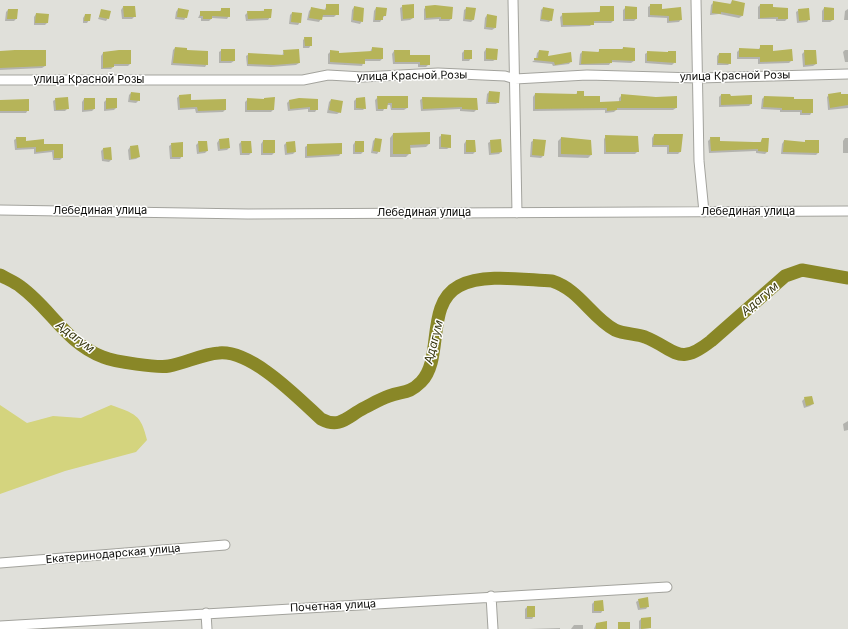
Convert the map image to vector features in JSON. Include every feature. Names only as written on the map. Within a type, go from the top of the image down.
[{"type":"street","points":[[513,0],[517,213]]},
{"type":"street","points":[[696,0],[699,161],[704,212]]},
{"type":"street","name":"улица Красной Розы","points":[[0,80],[303,80],[328,75],[363,77],[438,73],[505,76],[514,79],[587,75],[698,78],[848,74]]},
{"type":"street","name":"Лебединая улица","points":[[0,210],[248,214],[848,211]]},
{"type":"street","name":"Екатеринодарская улица","points":[[0,563],[225,545]]},
{"type":"street","name":"Почетная улица","points":[[0,626],[667,586]]},
{"type":"street","points":[[491,596],[493,629]]},
{"type":"street","points":[[206,613],[207,629]]},
{"type":"shaded area","points":[[0,405],[27,423],[53,416],[81,418],[111,405],[136,416],[145,431],[147,440],[136,452],[65,471],[0,494]]},
{"type":"building","points":[[732,0],[745,3],[743,16],[721,12],[721,14],[712,13],[713,1],[731,4]]},
{"type":"building","points":[[326,4],[339,4],[339,15],[323,15],[322,20],[309,18],[311,7],[326,10]]},
{"type":"building","points":[[414,4],[414,18],[403,19],[402,5]]},
{"type":"building","points":[[650,4],[662,4],[662,9],[681,7],[682,20],[669,21],[669,16],[650,15]]},
{"type":"building","points":[[760,4],[773,4],[773,7],[788,8],[788,19],[778,19],[778,17],[760,18]]},
{"type":"building","points":[[435,5],[453,7],[452,19],[441,19],[441,17],[426,18],[425,6]]},
{"type":"building","points":[[123,6],[135,6],[136,17],[124,17]]},
{"type":"building","points":[[354,6],[364,8],[363,22],[353,20]]},
{"type":"building","points":[[600,6],[614,6],[614,21],[594,21],[594,25],[563,25],[562,13],[600,12]]},
{"type":"building","points":[[625,6],[637,7],[637,19],[625,19]]},
{"type":"building","points":[[376,7],[387,8],[386,16],[383,16],[383,20],[375,20]]},
{"type":"building","points":[[466,7],[476,8],[474,20],[465,19]]},
{"type":"building","points":[[543,7],[554,9],[552,21],[541,19]]},
{"type":"building","points":[[824,7],[834,8],[834,20],[824,20]]},
{"type":"building","points":[[178,8],[189,10],[187,18],[177,17]]},
{"type":"building","points":[[221,8],[230,8],[230,17],[212,16],[212,19],[203,19],[203,16],[200,16],[200,11],[221,11]]},
{"type":"building","points":[[809,8],[810,20],[799,21],[798,9]]},
{"type":"building","points":[[8,9],[18,9],[17,19],[7,19]]},
{"type":"building","points":[[101,9],[111,11],[109,19],[99,17]]},
{"type":"building","points":[[264,9],[272,9],[271,18],[248,19],[247,11],[264,11]]},
{"type":"building","points":[[292,12],[302,13],[301,23],[291,22]]},
{"type":"building","points":[[36,13],[49,14],[48,23],[35,23]]},
{"type":"building","points":[[85,14],[91,14],[90,21],[84,21]]},
{"type":"building","points":[[487,14],[497,16],[496,28],[486,27]]},
{"type":"building","points":[[304,37],[312,37],[312,46],[305,46]]},
{"type":"building","points":[[760,45],[773,45],[773,51],[792,49],[793,61],[760,62],[760,57],[739,57],[739,48],[760,49]]},
{"type":"building","points":[[175,47],[187,48],[187,50],[208,51],[208,65],[173,63]]},
{"type":"building","points":[[372,47],[383,48],[383,59],[365,59],[365,64],[330,62],[330,50],[339,51],[339,53],[372,51]]},
{"type":"building","points":[[623,47],[635,48],[635,61],[612,60],[612,63],[581,64],[582,51],[599,52],[599,49],[623,49]]},
{"type":"building","points":[[486,48],[498,49],[497,60],[486,59]]},
{"type":"building","points":[[221,49],[235,49],[235,61],[221,61]]},
{"type":"building","points":[[299,49],[300,63],[274,65],[248,64],[248,53],[284,55],[283,50]]},
{"type":"building","points":[[46,50],[46,66],[0,68],[0,51]]},
{"type":"building","points":[[131,50],[131,64],[114,64],[114,67],[103,68],[103,52]]},
{"type":"building","points":[[394,50],[410,50],[410,55],[430,55],[430,65],[420,65],[420,62],[395,62]]},
{"type":"building","points":[[464,50],[472,50],[472,59],[464,59]]},
{"type":"building","points":[[539,50],[549,51],[548,56],[571,52],[572,62],[555,65],[554,62],[534,60],[534,58],[538,58]]},
{"type":"building","points":[[804,50],[816,50],[817,64],[805,65]]},
{"type":"building","points":[[647,51],[676,51],[676,63],[647,61]]},
{"type":"building","points":[[719,53],[731,53],[731,64],[718,63]]},
{"type":"building","points":[[489,91],[500,92],[499,103],[488,102]]},
{"type":"building","points":[[577,91],[584,91],[584,96],[600,96],[600,102],[621,101],[621,94],[656,97],[677,96],[677,108],[617,108],[617,110],[607,111],[607,108],[535,109],[535,93],[577,94]]},
{"type":"building","points":[[131,92],[140,93],[140,101],[130,100]]},
{"type":"building","points":[[841,92],[841,94],[848,94],[848,105],[830,108],[828,94]]},
{"type":"building","points":[[191,94],[191,100],[226,99],[226,110],[198,111],[197,107],[180,108],[179,95]]},
{"type":"building","points":[[721,94],[730,94],[731,96],[752,95],[752,104],[721,105]]},
{"type":"building","points":[[377,96],[408,96],[408,108],[392,108],[392,103],[388,103],[387,109],[378,109]]},
{"type":"building","points":[[764,96],[813,99],[813,113],[802,113],[802,110],[782,110],[782,108],[763,107]]},
{"type":"building","points":[[68,97],[69,109],[56,110],[55,98]]},
{"type":"building","points":[[275,97],[274,110],[247,110],[247,98],[264,99]]},
{"type":"building","points":[[365,97],[366,109],[356,108],[356,98]]},
{"type":"building","points":[[422,97],[477,98],[478,110],[462,109],[462,107],[423,109]]},
{"type":"building","points":[[84,98],[95,98],[95,109],[84,110]]},
{"type":"building","points":[[106,98],[117,98],[117,108],[106,109]]},
{"type":"building","points":[[299,98],[318,99],[318,110],[310,110],[310,107],[290,109],[289,100]]},
{"type":"building","points":[[29,99],[29,111],[0,111],[0,100]]},
{"type":"building","points":[[331,99],[343,101],[341,113],[329,110]]},
{"type":"building","points":[[430,132],[430,144],[410,145],[411,154],[393,154],[393,133]]},
{"type":"building","points":[[441,134],[451,135],[451,148],[441,147]]},
{"type":"building","points":[[654,134],[683,134],[681,152],[669,152],[669,145],[653,145]]},
{"type":"building","points":[[605,135],[638,136],[639,152],[606,152]]},
{"type":"building","points":[[16,137],[26,137],[26,141],[44,139],[44,144],[63,144],[63,158],[54,158],[54,150],[36,152],[36,147],[17,148]]},
{"type":"building","points":[[561,137],[591,140],[592,155],[561,154]]},
{"type":"building","points":[[710,137],[720,137],[720,141],[754,142],[761,142],[762,138],[769,138],[768,152],[758,151],[758,149],[711,151]]},
{"type":"building","points":[[229,138],[230,148],[220,149],[219,139]]},
{"type":"building","points":[[375,138],[382,139],[380,152],[373,151]]},
{"type":"building","points":[[501,139],[502,152],[491,153],[490,140]]},
{"type":"building","points":[[533,139],[546,140],[544,156],[532,155]]},
{"type":"building","points":[[263,140],[275,140],[275,153],[263,153]]},
{"type":"building","points":[[466,140],[475,140],[476,152],[466,152]]},
{"type":"building","points":[[784,140],[805,142],[805,140],[819,140],[819,153],[783,152]]},
{"type":"building","points":[[198,141],[207,141],[208,151],[199,152]]},
{"type":"building","points":[[241,141],[251,141],[252,153],[242,153]]},
{"type":"building","points":[[295,141],[296,152],[287,153],[286,142]]},
{"type":"building","points":[[355,141],[364,141],[364,152],[355,152]]},
{"type":"building","points":[[183,142],[183,157],[172,157],[171,143]]},
{"type":"building","points":[[342,143],[342,154],[307,156],[307,144]]},
{"type":"building","points":[[138,145],[140,157],[131,159],[130,146]]},
{"type":"building","points":[[111,147],[112,160],[104,159],[103,148]]},
{"type":"building","points":[[812,396],[814,404],[806,406],[804,397]]},
{"type":"building","points":[[648,597],[649,607],[640,608],[638,599]]},
{"type":"building","points":[[603,600],[604,611],[594,611],[594,601]]},
{"type":"building","points":[[527,606],[535,606],[535,617],[527,617]]},
{"type":"building","points":[[651,617],[651,628],[641,629],[641,618]]},
{"type":"building","points":[[607,621],[607,629],[596,629],[596,623]]},
{"type":"building","points":[[618,622],[630,622],[630,629],[618,629]]},
{"type":"waterway","name":"Адагум","points":[[0,275],[21,287],[32,296],[59,325],[79,343],[90,351],[103,357],[126,363],[169,366],[213,354],[232,354],[246,359],[260,367],[287,388],[321,419],[333,423],[343,421],[382,399],[413,389],[421,382],[428,372],[432,360],[438,318],[442,305],[449,294],[459,286],[469,282],[492,278],[552,281],[562,285],[578,297],[599,318],[615,330],[645,337],[671,351],[684,355],[700,349],[711,341],[785,276],[802,270],[848,278]]}]
